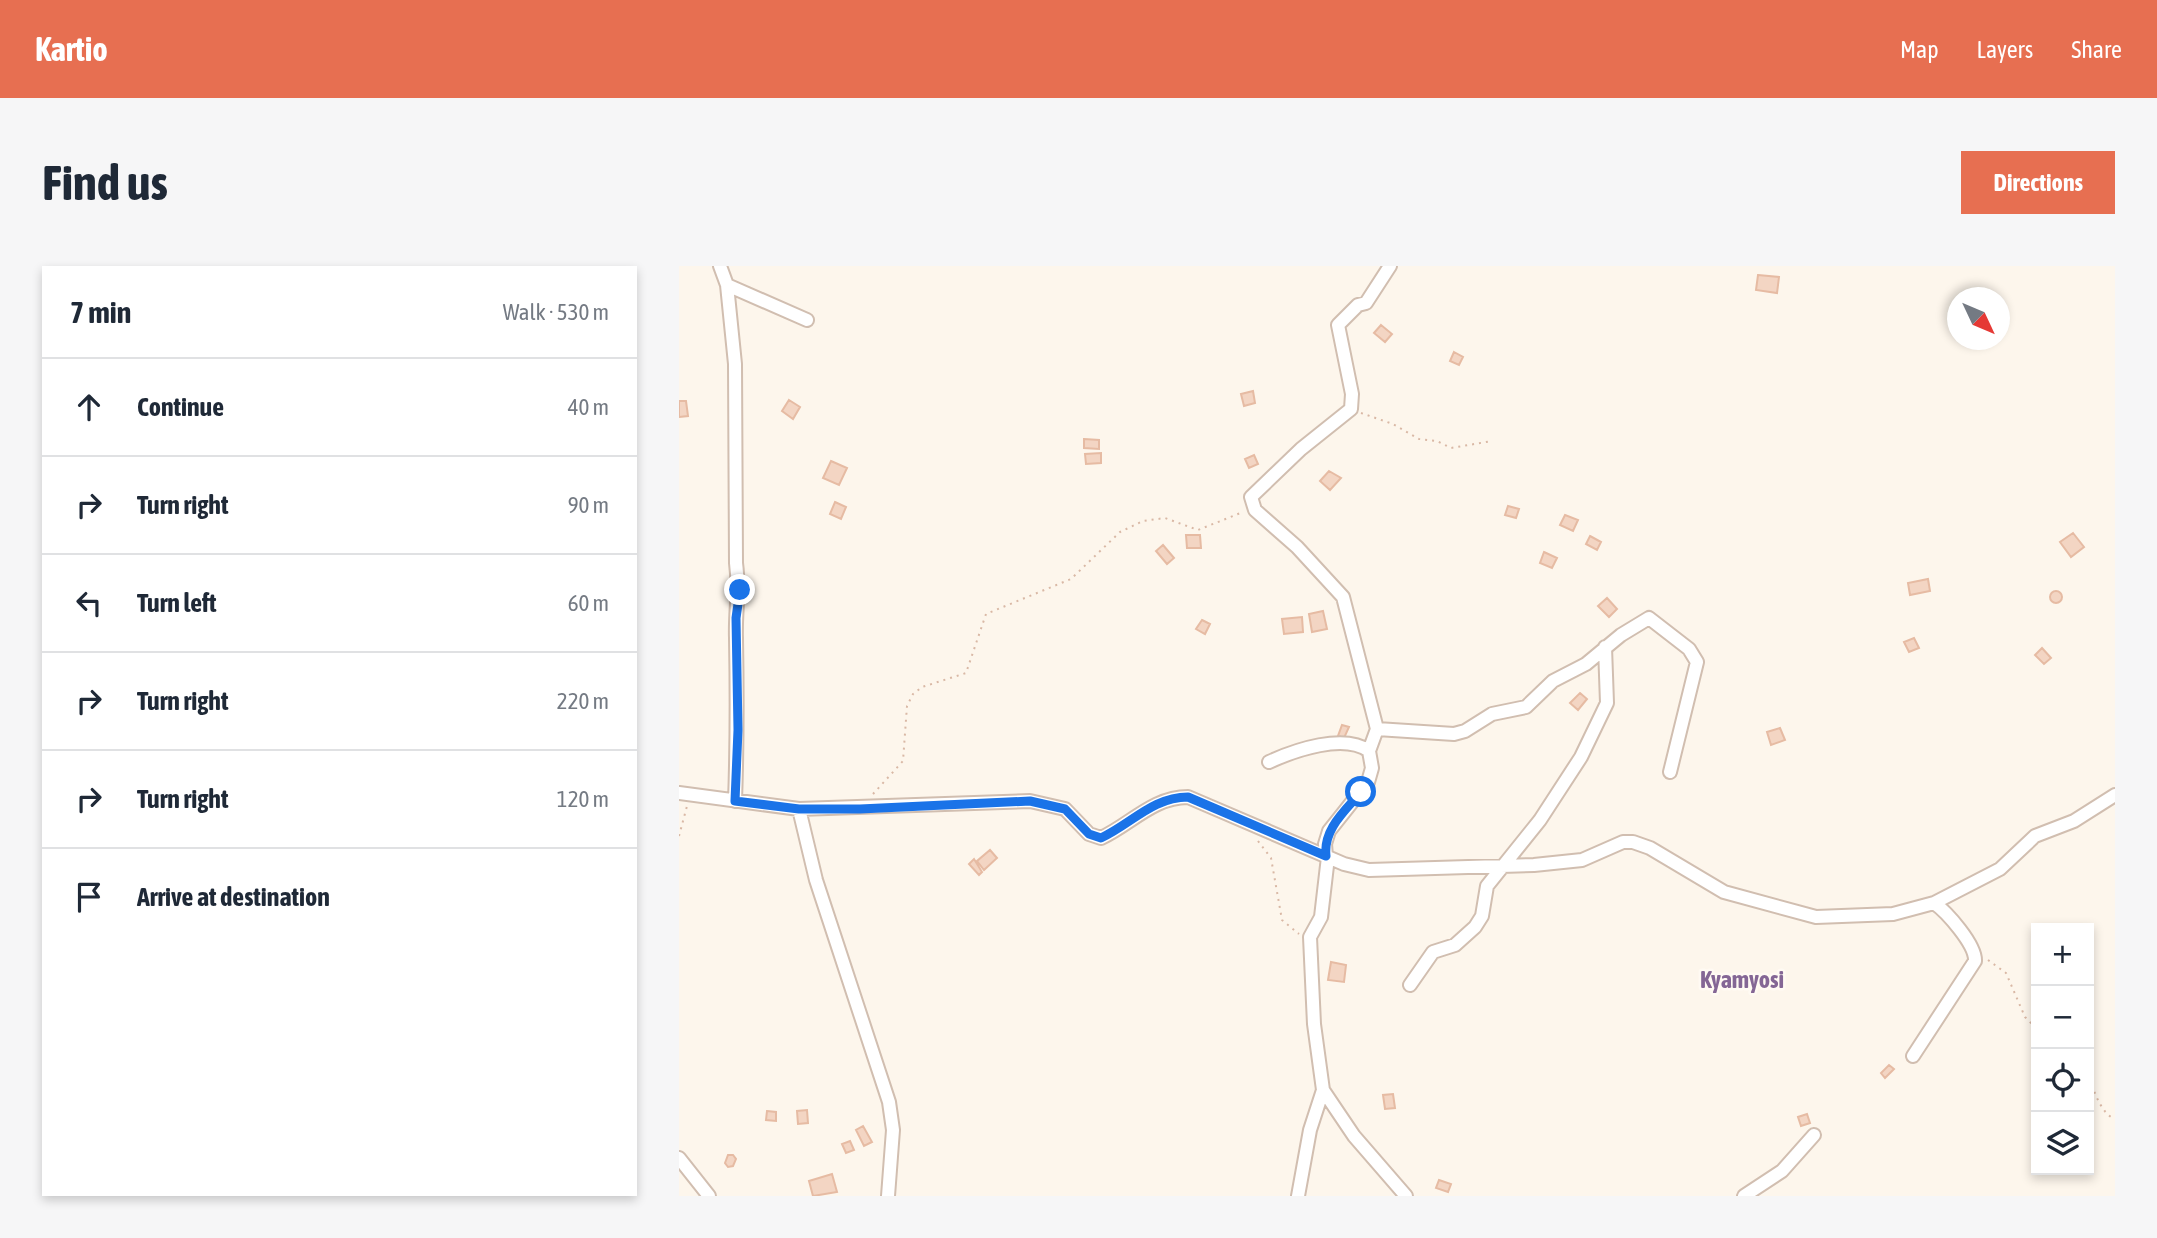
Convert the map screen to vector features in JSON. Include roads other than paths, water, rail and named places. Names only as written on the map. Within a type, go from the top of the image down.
[{"type":"street","points":[[720,266],[727,285],[735,364],[736,563],[740,590],[736,618],[738,730],[735,801]]},
{"type":"street","points":[[1298,1196],[1310,1130],[1323,1090],[1314,1024],[1310,937],[1321,917],[1327,856],[1325,844],[1329,831],[1369,782],[1372,768],[1369,751],[1377,729],[1343,597],[1297,547],[1255,510],[1251,497],[1351,409],[1352,394],[1338,325],[1350,310],[1366,303],[1390,266]]},
{"type":"street","points":[[727,285],[807,320]]},
{"type":"street","points":[[1377,729],[1422,734],[1465,731],[1492,714],[1526,707],[1553,681],[1586,664],[1605,647],[1649,618],[1695,656],[1681,734],[1670,772]]},
{"type":"street","points":[[1410,985],[1433,952],[1455,945],[1475,927],[1482,916],[1487,887],[1564,785],[1604,713],[1608,692],[1605,647]]},
{"type":"street","points":[[1269,762],[1288,754],[1351,743],[1369,751]]},
{"type":"street","points":[[684,794],[799,809],[860,809],[1030,801],[1065,809],[1089,834],[1101,838],[1151,806],[1171,797],[1188,797],[1327,856],[1369,870],[1582,860],[1623,842],[1633,842],[1650,848],[1724,892],[1817,916],[1893,914],[1934,903],[2000,869],[2035,836],[2074,821],[2115,795]]},
{"type":"street","points":[[799,809],[820,893],[890,1102],[893,1130],[888,1196]]},
{"type":"street","points":[[1913,1056],[1975,961],[1971,947],[1951,919],[1934,903]]},
{"type":"street","points":[[1323,1090],[1363,1146],[1406,1196]]},
{"type":"street","points":[[1745,1196],[1782,1171],[1814,1135]]},
{"type":"street","points":[[679,1158],[709,1196]]},
{"type":"district","name":"Kyamyosi","points":[[1742,979]]}]
